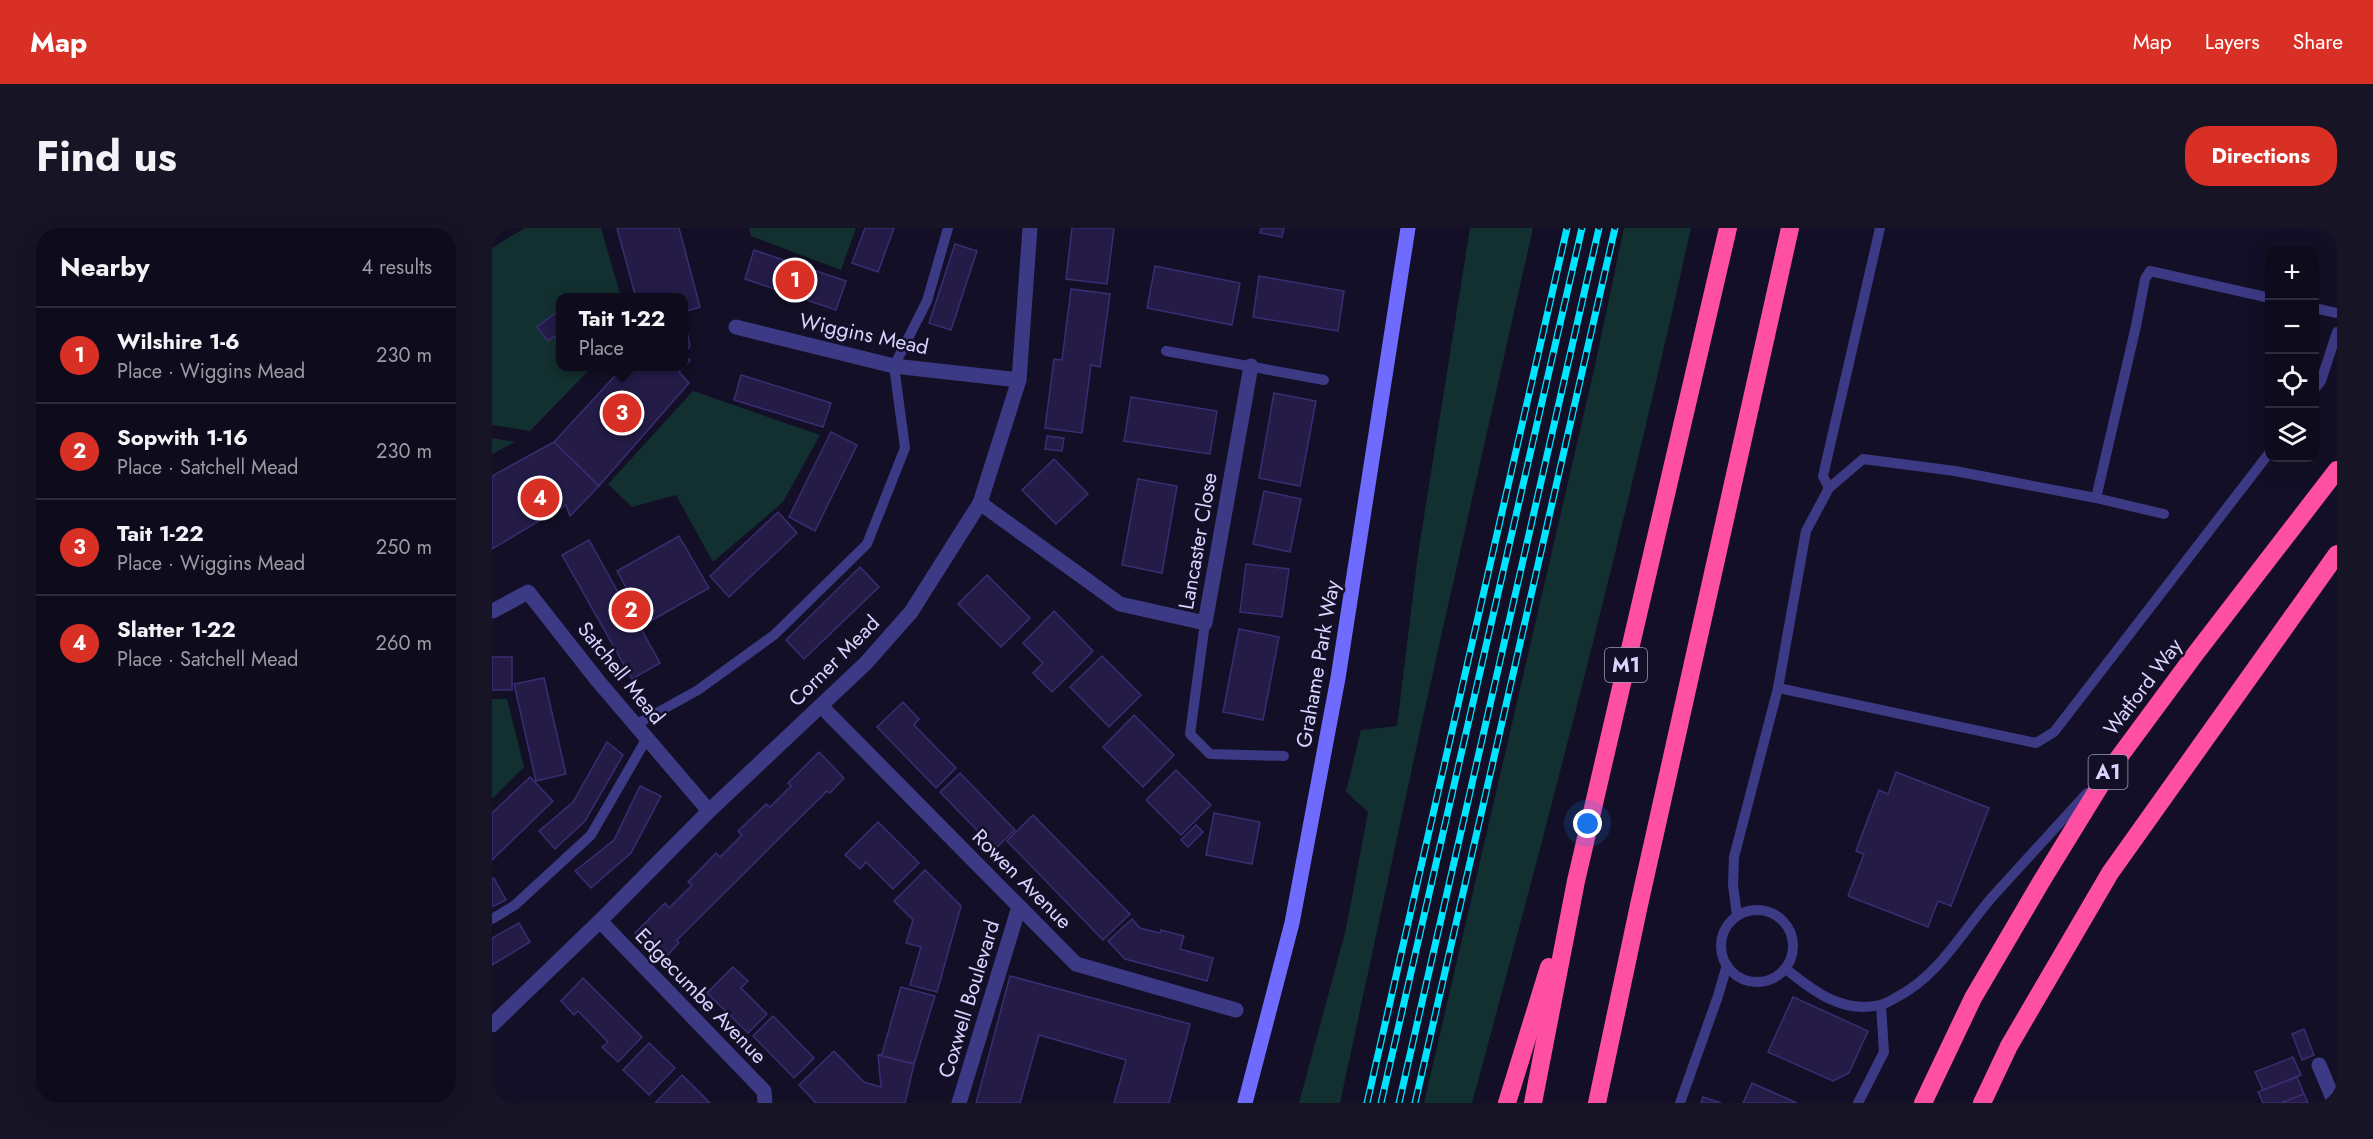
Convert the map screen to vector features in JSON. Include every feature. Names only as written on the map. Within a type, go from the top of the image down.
[{"type":"highway","name":"M1","points":[[1533,1103],[1576,881],[1728,228]]},
{"type":"highway","points":[[1597,1103],[1790,228]]},
{"type":"highway","name":"Watford Way","points":[[1923,1103],[1973,998],[2110,768],[2337,470]]},
{"type":"highway","points":[[1982,1103],[2009,1046],[2110,873],[2337,554]]},
{"type":"highway","name":"M1","points":[[1507,1103],[1576,881]]},
{"type":"street","name":"Corner Mead","points":[[492,1025],[709,811],[866,663],[911,612],[980,502],[1019,380],[1030,228]]},
{"type":"street","name":"Grahame Park Way","points":[[1245,1103],[1292,923],[1336,690],[1408,228]]},
{"type":"street","name":"Wiggins Mead","points":[[736,327],[894,366],[1019,380]]},
{"type":"street","name":"Lancaster Close","points":[[980,502],[1120,604],[1205,623],[1251,366]]},
{"type":"street","name":"Satchell Mead","points":[[493,611],[528,592],[598,681],[709,811]]},
{"type":"street","name":"Rowen Avenue","points":[[821,706],[1076,964],[1236,1010]]},
{"type":"street","name":"Coxwell Boulevard","points":[[959,1103],[1019,907]]},
{"type":"street","name":"Edgecumbe Avenue","points":[[600,921],[764,1091],[765,1103]]},
{"type":"street","points":[[2319,1065],[2335,1103]]},
{"type":"lane","points":[[635,725],[698,690],[774,635],[867,544],[905,448],[894,366],[927,301],[948,228]]},
{"type":"lane","points":[[1828,488],[1823,476],[1880,228]]},
{"type":"lane","points":[[2096,498],[2145,279],[2150,271],[2265,297]]},
{"type":"lane","points":[[2319,309],[2337,313]]},
{"type":"lane","points":[[2319,384],[2337,332]]},
{"type":"lane","points":[[1166,351],[1324,380]]},
{"type":"lane","points":[[1778,687],[2036,743],[2054,732],[2265,458]]},
{"type":"lane","points":[[1737,916],[1733,885],[1734,857],[1778,687],[1806,531],[1828,488],[1863,459],[1882,460],[1955,471],[2096,498],[2164,514]]},
{"type":"lane","points":[[1205,623],[1190,735],[1210,754],[1284,756]]},
{"type":"lane","points":[[492,919],[515,905],[591,835],[647,738]]},
{"type":"lane","points":[[1786,969],[1809,988],[1833,1002],[1860,1006],[1881,1005],[1914,988],[1950,952],[1992,897],[2110,768]]},
{"type":"lane","points":[[1680,1103],[1718,996],[1726,965],[1722,952],[1722,938],[1727,926],[1737,916],[1758,909],[1780,917],[1792,936],[1791,958],[1786,969],[1777,976],[1755,982],[1744,980],[1726,965]]},
{"type":"lane","points":[[1858,1103],[1884,1052],[1881,1005]]},
{"type":"green space","points":[[525,228],[601,228],[620,293],[556,293],[556,371],[588,371],[530,431],[492,425],[492,248]]},
{"type":"green space","points":[[749,228],[856,228],[841,270],[751,236]]},
{"type":"green space","points":[[1470,228],[1533,228],[1423,717],[1340,1103],[1299,1103],[1346,929],[1368,812],[1346,792],[1361,730],[1397,726],[1418,554]]},
{"type":"green space","points":[[1624,228],[1691,228],[1587,667],[1472,1103],[1424,1103],[1594,370]]},
{"type":"green space","points":[[693,391],[820,435],[783,502],[713,562],[676,495],[632,507],[608,484]]},
{"type":"green space","points":[[492,438],[515,442],[492,454]]},
{"type":"green space","points":[[492,699],[507,699],[524,767],[492,799]]},
{"type":"building","points":[[617,228],[679,228],[700,307],[688,311],[688,293],[635,293]]},
{"type":"building","points":[[865,228],[894,228],[878,272],[852,263]]},
{"type":"building","points":[[1072,228],[1114,228],[1107,284],[1066,279]]},
{"type":"building","points":[[1261,228],[1284,228],[1282,237],[1260,233]]},
{"type":"building","points":[[955,244],[977,251],[951,330],[929,323]]},
{"type":"building","points":[[754,250],[846,281],[836,310],[745,279]]},
{"type":"building","points":[[1155,266],[1240,283],[1232,325],[1147,308]]},
{"type":"building","points":[[1259,276],[1344,291],[1338,331],[1253,317]]},
{"type":"building","points":[[1071,289],[1110,294],[1100,367],[1091,365],[1082,433],[1045,428],[1054,359],[1062,360]]},
{"type":"building","points":[[556,313],[556,339],[554,336],[548,341],[537,327]]},
{"type":"building","points":[[619,371],[680,371],[689,383],[599,486],[554,442]]},
{"type":"building","points":[[741,375],[831,403],[823,427],[734,400]]},
{"type":"building","points":[[1274,393],[1316,401],[1300,486],[1259,478]]},
{"type":"building","points":[[1131,397],[1217,411],[1210,454],[1124,441]]},
{"type":"building","points":[[831,432],[857,445],[815,531],[789,517]]},
{"type":"building","points":[[1047,436],[1064,438],[1062,451],[1045,449]]},
{"type":"building","points":[[554,442],[599,486],[570,516],[566,505],[492,549],[492,476]]},
{"type":"building","points":[[1054,459],[1088,494],[1056,524],[1022,490]]},
{"type":"building","points":[[1138,479],[1177,486],[1162,573],[1122,565]]},
{"type":"building","points":[[1264,491],[1301,499],[1290,552],[1253,544]]},
{"type":"building","points":[[778,512],[797,533],[729,597],[710,576]]},
{"type":"building","points":[[679,536],[709,588],[640,627],[660,663],[632,679],[562,555],[589,540],[619,594],[627,589],[617,571]]},
{"type":"building","points":[[1246,564],[1289,569],[1282,617],[1240,612]]},
{"type":"building","points":[[860,567],[879,587],[804,659],[786,640]]},
{"type":"building","points":[[987,575],[1030,618],[1001,647],[958,604]]},
{"type":"building","points":[[1054,611],[1093,651],[1052,692],[1033,673],[1043,663],[1023,643]]},
{"type":"building","points":[[1239,629],[1279,637],[1263,720],[1223,712]]},
{"type":"building","points":[[1102,656],[1141,695],[1109,727],[1070,687]]},
{"type":"building","points":[[492,657],[512,657],[512,690],[492,690]]},
{"type":"building","points":[[544,678],[566,774],[536,781],[514,684]]},
{"type":"building","points":[[903,702],[919,719],[914,725],[956,768],[936,788],[877,727]]},
{"type":"building","points":[[1134,715],[1174,755],[1143,787],[1103,747]]},
{"type":"building","points":[[607,742],[623,755],[585,821],[555,849],[539,831],[573,802]]},
{"type":"building","points":[[819,752],[844,778],[830,793],[827,791],[677,940],[679,943],[662,961],[635,933],[665,903],[669,908],[692,885],[688,882],[716,853],[720,857],[742,835],[738,831],[766,804],[770,807],[791,786],[788,783]]},
{"type":"building","points":[[1176,770],[1211,805],[1181,835],[1146,800]]},
{"type":"building","points":[[1896,772],[1989,808],[1951,906],[1938,901],[1928,927],[1848,896],[1864,854],[1856,851],[1879,790],[1888,794]]},
{"type":"building","points":[[960,773],[1015,830],[995,849],[940,792]]},
{"type":"building","points":[[530,777],[553,801],[492,860],[492,813]]},
{"type":"building","points":[[640,786],[661,796],[631,853],[591,888],[575,871],[614,840]]},
{"type":"building","points":[[1214,813],[1260,822],[1252,864],[1206,855]]},
{"type":"building","points":[[1033,815],[1130,914],[1103,940],[1007,841]]},
{"type":"building","points":[[878,822],[919,863],[893,889],[866,862],[860,869],[845,855]]},
{"type":"building","points":[[1196,825],[1203,832],[1188,847],[1181,840]]},
{"type":"building","points":[[925,870],[961,906],[937,992],[910,985],[921,947],[906,943],[913,920],[894,901]]},
{"type":"building","points":[[494,878],[506,900],[492,907],[492,879]]},
{"type":"building","points":[[1132,919],[1140,928],[1184,936],[1180,949],[1213,958],[1207,981],[1125,959],[1108,941]]},
{"type":"building","points":[[519,923],[530,942],[492,965],[492,938]]},
{"type":"building","points":[[733,967],[748,981],[741,988],[767,1014],[748,1033],[707,993]]},
{"type":"building","points":[[1010,976],[1190,1024],[1169,1103],[1114,1103],[1126,1060],[1039,1035],[1020,1103],[976,1103]]},
{"type":"building","points":[[583,978],[642,1037],[618,1062],[602,1047],[608,1042],[578,1011],[574,1015],[561,1001]]},
{"type":"building","points":[[901,987],[935,996],[914,1064],[878,1055],[882,1054]]},
{"type":"building","points":[[1793,997],[1868,1031],[1849,1073],[1833,1081],[1768,1052]]},
{"type":"building","points":[[773,1016],[814,1058],[794,1078],[753,1036]]},
{"type":"building","points":[[2304,1029],[2314,1055],[2302,1060],[2292,1034]]},
{"type":"building","points":[[649,1043],[675,1068],[649,1095],[623,1070]]},
{"type":"building","points":[[834,1051],[864,1082],[881,1087],[878,1055],[914,1064],[905,1103],[816,1103],[799,1085]]},
{"type":"building","points":[[2293,1057],[2301,1075],[2263,1090],[2255,1072]]},
{"type":"building","points":[[682,1075],[710,1103],[655,1103]]},
{"type":"building","points":[[2297,1077],[2304,1094],[2281,1103],[2263,1103],[2258,1092]]},
{"type":"building","points":[[1752,1083],[1797,1103],[1743,1103]]},
{"type":"building","points":[[2304,1094],[2308,1103],[2281,1103]]},
{"type":"building","points":[[1703,1097],[1721,1103],[1701,1103]]},
{"type":"railway","points":[[1367,1103],[1567,228]]},
{"type":"railway","points":[[1381,1103],[1582,228]]},
{"type":"railway","points":[[1399,1103],[1599,228]]},
{"type":"railway","points":[[1415,1103],[1615,228]]},
{"type":"place","name":"Wilshire 1-6","points":[[795,280]]},
{"type":"place","name":"Tait 1-22","points":[[622,413]]},
{"type":"place","name":"Slatter 1-22","points":[[540,498]]},
{"type":"place","name":"Sopwith 1-16","points":[[631,610]]}]
